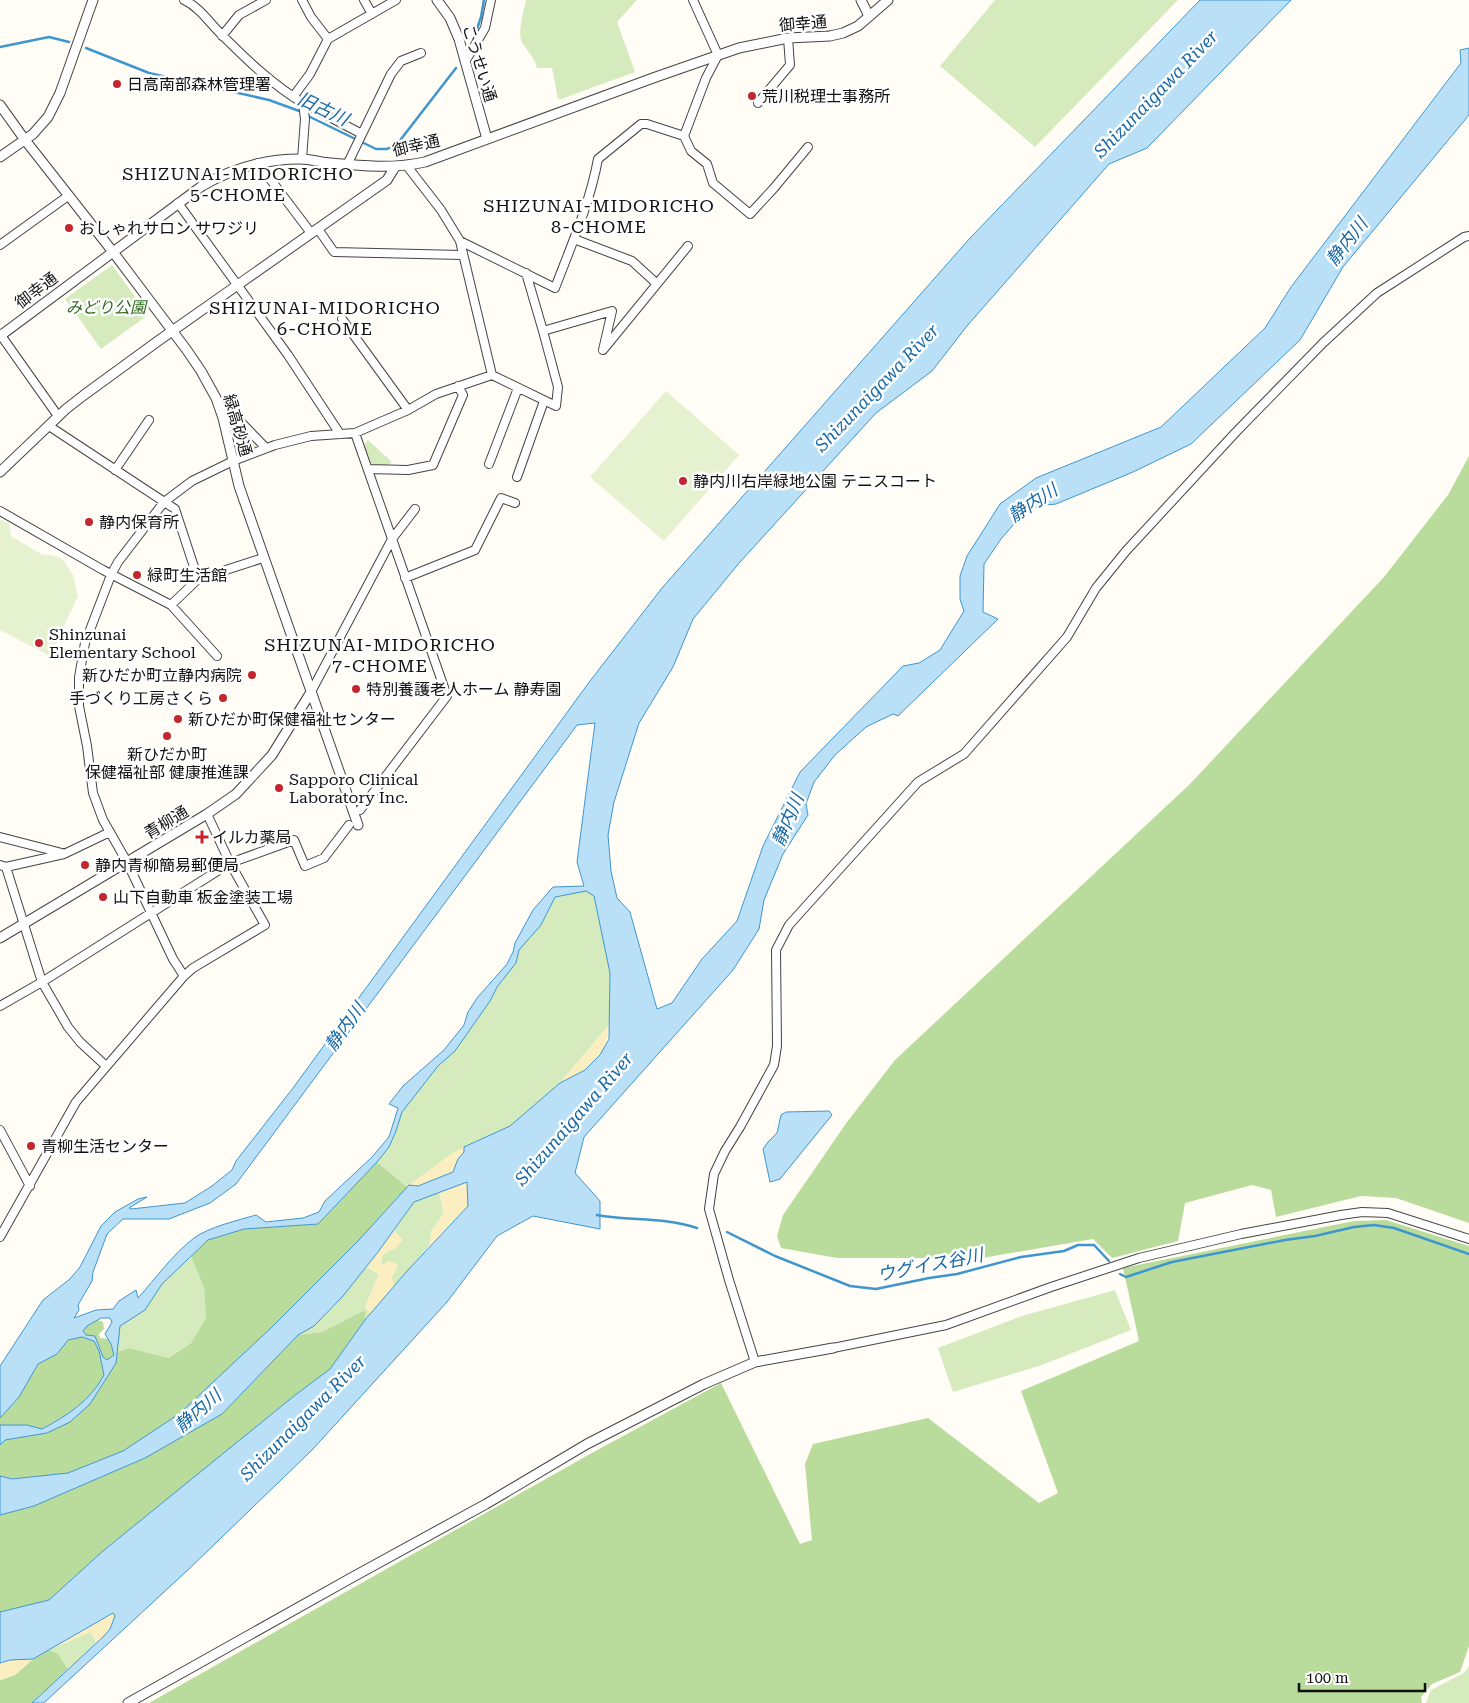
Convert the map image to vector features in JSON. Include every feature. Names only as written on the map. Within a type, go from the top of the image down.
[{"type":"street","points":[[0,158],[38,129],[48,117],[54,106],[92,0]]},
{"type":"street","points":[[184,0],[194,5],[222,36],[272,82],[303,105],[360,138]]},
{"type":"street","points":[[222,36],[238,15],[266,0]]},
{"type":"street","points":[[302,0],[311,17],[328,39]]},
{"type":"street","points":[[364,0],[372,14]]},
{"type":"street","points":[[294,97],[310,74],[328,39],[396,0]]},
{"type":"street","name":"こうせい通","points":[[437,0],[455,29],[487,139]]},
{"type":"street","points":[[465,62],[485,28],[491,0]]},
{"type":"street","points":[[693,0],[718,55],[706,78],[684,136],[691,151],[707,164],[713,183],[750,214],[808,146]]},
{"type":"street","points":[[861,0],[869,16]]},
{"type":"street","name":"御幸通","points":[[0,335],[178,203],[222,174],[258,163],[281,159],[395,167],[425,162],[739,48],[788,38],[830,36],[843,33],[858,26],[888,0]]},
{"type":"street","points":[[758,103],[790,65],[788,38]]},
{"type":"street","points":[[347,165],[390,74],[401,61],[421,53]]},
{"type":"street","name":"緑高砂通","points":[[0,105],[201,370],[216,398],[223,418],[239,486],[311,692],[353,825]]},
{"type":"street","points":[[302,159],[303,105]]},
{"type":"street","points":[[460,241],[555,288],[596,173],[598,158],[641,124],[647,124],[684,136]]},
{"type":"street","points":[[258,163],[314,231],[334,252],[462,255]]},
{"type":"street","points":[[407,166],[441,210],[460,241],[492,375]]},
{"type":"street","points":[[0,472],[58,416],[84,395],[387,180],[395,167]]},
{"type":"street","points":[[0,245],[68,196]]},
{"type":"street","points":[[178,203],[239,285],[340,434]]},
{"type":"street","points":[[755,1362],[709,1209],[714,1174],[774,1065],[777,1046],[776,950],[789,925],[918,782],[964,754],[1067,637],[1096,588],[1126,551],[1236,432],[1323,343],[1377,293],[1436,254],[1464,237],[1469,236]]},
{"type":"street","points":[[574,239],[632,261],[656,283]]},
{"type":"street","points":[[543,331],[612,311],[603,350],[688,246]]},
{"type":"street","points":[[184,976],[173,959],[127,862],[98,809],[93,793],[87,746],[80,717],[78,696],[80,667],[85,643],[111,575],[118,562],[164,502],[192,480],[266,448],[311,436],[355,433],[408,410],[436,394],[492,375],[556,406],[558,388],[526,273]]},
{"type":"street","points":[[342,319],[408,410]]},
{"type":"street","points":[[0,335],[58,416]]},
{"type":"street","points":[[368,469],[408,470],[433,465],[463,395],[458,386]]},
{"type":"street","points":[[489,464],[518,388]]},
{"type":"street","points":[[517,477],[544,401]]},
{"type":"street","points":[[223,418],[234,415],[266,448]]},
{"type":"street","points":[[115,470],[149,420]]},
{"type":"street","points":[[49,426],[175,509],[198,579]]},
{"type":"street","points":[[355,433],[447,696],[360,810]]},
{"type":"street","points":[[406,578],[475,550],[501,498],[515,503]]},
{"type":"street","points":[[311,692],[392,539],[415,509]]},
{"type":"street","points":[[0,511],[111,575],[171,605],[217,656]]},
{"type":"street","points":[[171,605],[198,579],[263,558]]},
{"type":"street","name":"青柳通","points":[[0,938],[207,814],[236,794],[272,755],[311,692]]},
{"type":"street","points":[[0,1237],[76,1102],[106,1066],[193,968],[265,925],[230,863],[207,814]]},
{"type":"street","points":[[0,1006],[42,982],[230,863],[294,840],[305,866],[324,858],[353,825]]},
{"type":"street","points":[[106,1066],[80,1042],[68,1027],[42,982],[3,866],[64,854],[110,832]]},
{"type":"street","points":[[0,837],[64,854]]},
{"type":"street","points":[[0,1130],[30,1186]]},
{"type":"street","points":[[128,1703],[486,1504],[587,1444],[704,1384],[755,1362],[946,1325],[1051,1287],[1140,1258],[1241,1234],[1362,1212],[1388,1213],[1469,1239]]},
{"type":"green space","points":[[526,0],[637,0],[617,22],[635,72],[558,99],[552,68],[537,68],[521,40],[521,26]]},
{"type":"green space","points":[[995,0],[1178,0],[1035,147],[940,66]]},
{"type":"green space","name":"みどり公園","points":[[112,265],[148,315],[101,349],[65,299]]},
{"type":"green space","points":[[666,391],[739,455],[664,541],[590,477]]},
{"type":"green space","points":[[234,417],[259,446],[242,453],[232,418]]},
{"type":"green space","points":[[368,440],[392,462],[388,465],[371,464],[364,445]]},
{"type":"green space","points":[[1469,456],[1469,1223],[1396,1198],[1361,1196],[1276,1217],[1271,1190],[1252,1185],[1185,1203],[1178,1241],[1112,1258],[1093,1239],[982,1258],[837,1258],[781,1248],[777,1236],[783,1215],[847,1122],[895,1060],[1190,784],[1384,577],[1448,495]]},
{"type":"green space","points":[[0,519],[9,524],[11,536],[41,554],[56,556],[63,560],[73,575],[78,596],[50,656],[0,630]]},
{"type":"green space","points":[[586,891],[594,896],[610,973],[609,1025],[560,1083],[510,1126],[453,1153],[407,1187],[377,1162],[389,1147],[402,1112],[438,1066],[455,1051],[490,1001],[497,987],[516,963],[519,950],[541,925],[555,897]]},
{"type":"green space","points":[[377,1162],[407,1187],[359,1240],[272,1327],[179,1414],[123,1451],[68,1473],[12,1479],[0,1476],[0,1445],[5,1440],[47,1433],[90,1404],[116,1363],[117,1352],[129,1348],[169,1358],[191,1343],[206,1318],[204,1288],[191,1256],[208,1240],[244,1229],[318,1224]]},
{"type":"green space","points":[[439,1192],[444,1213],[431,1232],[430,1245],[394,1286],[391,1277],[381,1263],[382,1256],[402,1239],[394,1231],[414,1202]]},
{"type":"green space","points":[[1386,1220],[1469,1246],[1469,1646],[1460,1672],[1432,1684],[1421,1697],[1422,1703],[149,1703],[590,1454],[721,1383],[800,1544],[812,1540],[805,1464],[813,1444],[928,1418],[1039,1503],[1058,1493],[1021,1391],[1139,1341],[1123,1268],[1354,1221]]},
{"type":"green space","points":[[191,1256],[204,1288],[206,1318],[191,1343],[169,1358],[129,1348],[117,1352],[120,1326],[145,1310],[162,1284]]},
{"type":"green space","points":[[366,1267],[379,1274],[365,1307],[371,1313],[365,1320],[365,1310],[322,1332],[298,1335],[327,1313]]},
{"type":"green space","points":[[1115,1290],[1131,1330],[1039,1366],[953,1392],[938,1348],[1022,1316]]},
{"type":"green space","points":[[365,1310],[365,1320],[330,1369],[103,1551],[49,1600],[0,1612],[0,1515],[34,1506],[145,1458],[222,1414],[298,1335],[322,1332]]},
{"type":"green space","points":[[98,1320],[103,1322],[104,1329],[99,1334],[100,1338],[109,1339],[114,1355],[107,1361],[103,1358],[95,1336],[86,1335],[83,1331],[86,1326]]},
{"type":"green space","points":[[82,1337],[94,1341],[99,1351],[104,1375],[85,1400],[60,1419],[41,1429],[27,1425],[0,1425],[0,1418],[19,1397],[38,1364],[57,1354],[68,1340]]},
{"type":"green space","points":[[90,1632],[95,1639],[95,1644],[68,1669],[58,1654],[49,1650]]},
{"type":"green space","points":[[49,1650],[58,1654],[68,1669],[32,1703],[0,1703],[0,1680],[15,1675],[33,1659]]},
{"type":"green space","points":[[1469,1666],[1469,1703],[1426,1703],[1431,1690],[1464,1673]]},
{"type":"sand","points":[[609,1025],[605,1046],[594,1062],[579,1074],[560,1083]]},
{"type":"sand","points":[[464,1147],[464,1152],[458,1159],[453,1172],[418,1186],[409,1185],[453,1153]]},
{"type":"sand","points":[[467,1181],[468,1205],[430,1245],[431,1232],[444,1213],[439,1192]]},
{"type":"sand","points":[[394,1231],[403,1240],[394,1250],[388,1250],[382,1256],[381,1263],[383,1265],[388,1261],[398,1266],[392,1277],[394,1286],[371,1313],[365,1307],[379,1274],[366,1267]]},
{"type":"sand","points":[[114,1613],[115,1616],[110,1629],[95,1644],[95,1639],[90,1632],[49,1650]]},
{"type":"sand","points":[[33,1659],[15,1675],[0,1680],[0,1663],[10,1660]]},
{"type":"water","points":[[1200,0],[1291,0],[1147,148],[1109,164],[967,326],[932,371],[876,413],[740,562],[693,619],[673,667],[639,723],[614,802],[608,835],[611,871],[617,898],[630,912],[657,1009],[672,1003],[702,959],[737,921],[763,846],[800,772],[903,666],[919,663],[940,650],[964,611],[960,599],[960,576],[967,556],[1000,504],[1036,478],[1161,427],[1265,328],[1291,287],[1461,63],[1460,50],[1469,48],[1469,115],[1343,267],[1300,340],[1191,444],[1133,472],[1056,504],[1037,506],[1020,517],[1001,539],[984,564],[983,612],[998,619],[898,716],[893,714],[866,727],[835,755],[814,782],[806,804],[808,815],[783,854],[764,900],[759,929],[733,970],[584,1137],[575,1173],[600,1201],[600,1229],[533,1216],[497,1236],[447,1302],[312,1450],[190,1568],[46,1701],[43,1703],[32,1703],[104,1636],[110,1629],[115,1616],[113,1613],[33,1659],[10,1660],[0,1663],[0,1612],[49,1600],[103,1551],[330,1369],[365,1320],[408,1270],[468,1206],[467,1182],[414,1202],[343,1296],[314,1326],[298,1335],[222,1414],[145,1458],[34,1506],[0,1515],[0,1476],[12,1479],[68,1473],[123,1451],[179,1414],[272,1327],[359,1240],[409,1185],[418,1186],[453,1172],[458,1159],[464,1152],[464,1147],[510,1126],[560,1083],[585,1070],[600,1055],[609,1039],[610,973],[594,896],[586,891],[555,897],[541,925],[519,950],[516,963],[497,987],[490,1001],[455,1051],[438,1066],[402,1112],[389,1147],[318,1224],[244,1229],[208,1240],[162,1284],[145,1310],[120,1326],[116,1363],[90,1404],[70,1422],[47,1433],[5,1440],[0,1445],[0,1425],[27,1425],[42,1429],[69,1413],[85,1400],[104,1375],[99,1351],[94,1341],[82,1337],[68,1340],[57,1354],[38,1364],[19,1397],[0,1418],[0,1366],[43,1300],[70,1279],[80,1267],[101,1226],[115,1212],[138,1199],[147,1197],[129,1208],[185,1203],[212,1186],[232,1170],[236,1161],[293,1088],[590,681],[662,588],[970,238]],"holes":[[[595,723],[577,862],[584,886],[553,887],[533,910],[515,943],[507,964],[477,998],[468,1012],[464,1025],[444,1050],[403,1086],[389,1104],[398,1108],[389,1137],[372,1157],[325,1201],[319,1212],[303,1218],[266,1222],[256,1215],[208,1230],[194,1238],[179,1251],[138,1298],[136,1290],[119,1301],[113,1309],[96,1310],[74,1318],[79,1310],[78,1305],[92,1281],[93,1272],[107,1234],[123,1219],[169,1219],[210,1203],[236,1184],[577,725]],[[101,1318],[110,1318],[112,1322],[105,1334],[111,1344],[114,1355],[107,1360],[103,1357],[95,1336],[86,1335],[83,1331],[87,1326]]]},
{"type":"water","points":[[829,1111],[832,1115],[780,1179],[770,1182],[763,1149],[777,1133],[781,1115],[786,1112]]},
{"type":"waterway","name":"旧古川","points":[[473,41],[481,17],[484,0]]},
{"type":"waterway","name":"旧古川","points":[[0,47],[49,37],[69,42]]},
{"type":"waterway","name":"旧古川","points":[[86,48],[149,73],[269,100],[302,112]]},
{"type":"waterway","name":"旧古川","points":[[306,115],[376,149],[387,149],[398,143],[456,68]]},
{"type":"waterway","name":"ウグイス谷川","points":[[597,1215],[673,1222],[697,1228]]},
{"type":"waterway","name":"ウグイス谷川","points":[[1120,1274],[1126,1277],[1172,1262],[1354,1227],[1374,1225],[1394,1228],[1469,1254]]},
{"type":"waterway","name":"ウグイス谷川","points":[[727,1232],[775,1256],[850,1286],[876,1289],[957,1274],[1021,1257],[1064,1251],[1078,1245],[1094,1245],[1109,1261]]},
{"type":"place","name":"日高南部森林管理署","points":[[117,84]]},
{"type":"place","name":"荒川税理士事務所","points":[[752,96]]},
{"type":"place","name":"おしゃれサロン サワジリ","points":[[69,228]]},
{"type":"place","name":"静内川右岸緑地公園 テニスコート","points":[[683,481]]},
{"type":"place","name":"静内保育所","points":[[89,522]]},
{"type":"place","name":"緑町生活館","points":[[137,575]]},
{"type":"place","name":"Shinzunai Elementary School","points":[[39,643]]},
{"type":"place","name":"新ひだか町立静内病院","points":[[252,675]]},
{"type":"place","name":"特別養護老人ホーム 静寿園","points":[[356,689]]},
{"type":"place","name":"手づくり工房さくら","points":[[223,698]]},
{"type":"place","name":"新ひだか町保健福祉センター","points":[[178,719]]},
{"type":"place","name":"新ひだか町 保健福祉部 健康推進課","points":[[167,736]]},
{"type":"place","name":"Sapporo Clinical Laboratory Inc.","points":[[279,788]]},
{"type":"place","name":"イルカ薬局","points":[[202,837]]},
{"type":"place","name":"静内青柳簡易郵便局","points":[[85,865]]},
{"type":"place","name":"山下自動車 板金塗装工場","points":[[103,897]]},
{"type":"place","name":"青柳生活センター","points":[[31,1146]]},
{"type":"district","name":"SHIZUNAI-MIDORICHO 5-CHOME","points":[[238,184]]},
{"type":"district","name":"SHIZUNAI-MIDORICHO 8-CHOME","points":[[599,216]]},
{"type":"district","name":"SHIZUNAI-MIDORICHO 6-CHOME","points":[[325,318]]},
{"type":"district","name":"SHIZUNAI-MIDORICHO 7-CHOME","points":[[380,655]]},
{"type":"water label","name":"Shizunaigawa River","points":[[1156,94]]},
{"type":"water label","name":"静内川","points":[[1347,242]]},
{"type":"water label","name":"Shizunaigawa River","points":[[877,388]]},
{"type":"water label","name":"静内川","points":[[1033,503]]},
{"type":"water label","name":"静内川","points":[[788,820]]},
{"type":"water label","name":"静内川","points":[[345,1027]]},
{"type":"water label","name":"Shizunaigawa River","points":[[574,1119]]},
{"type":"water label","name":"静内川","points":[[198,1411]]},
{"type":"water label","name":"Shizunaigawa River","points":[[303,1418]]}]
